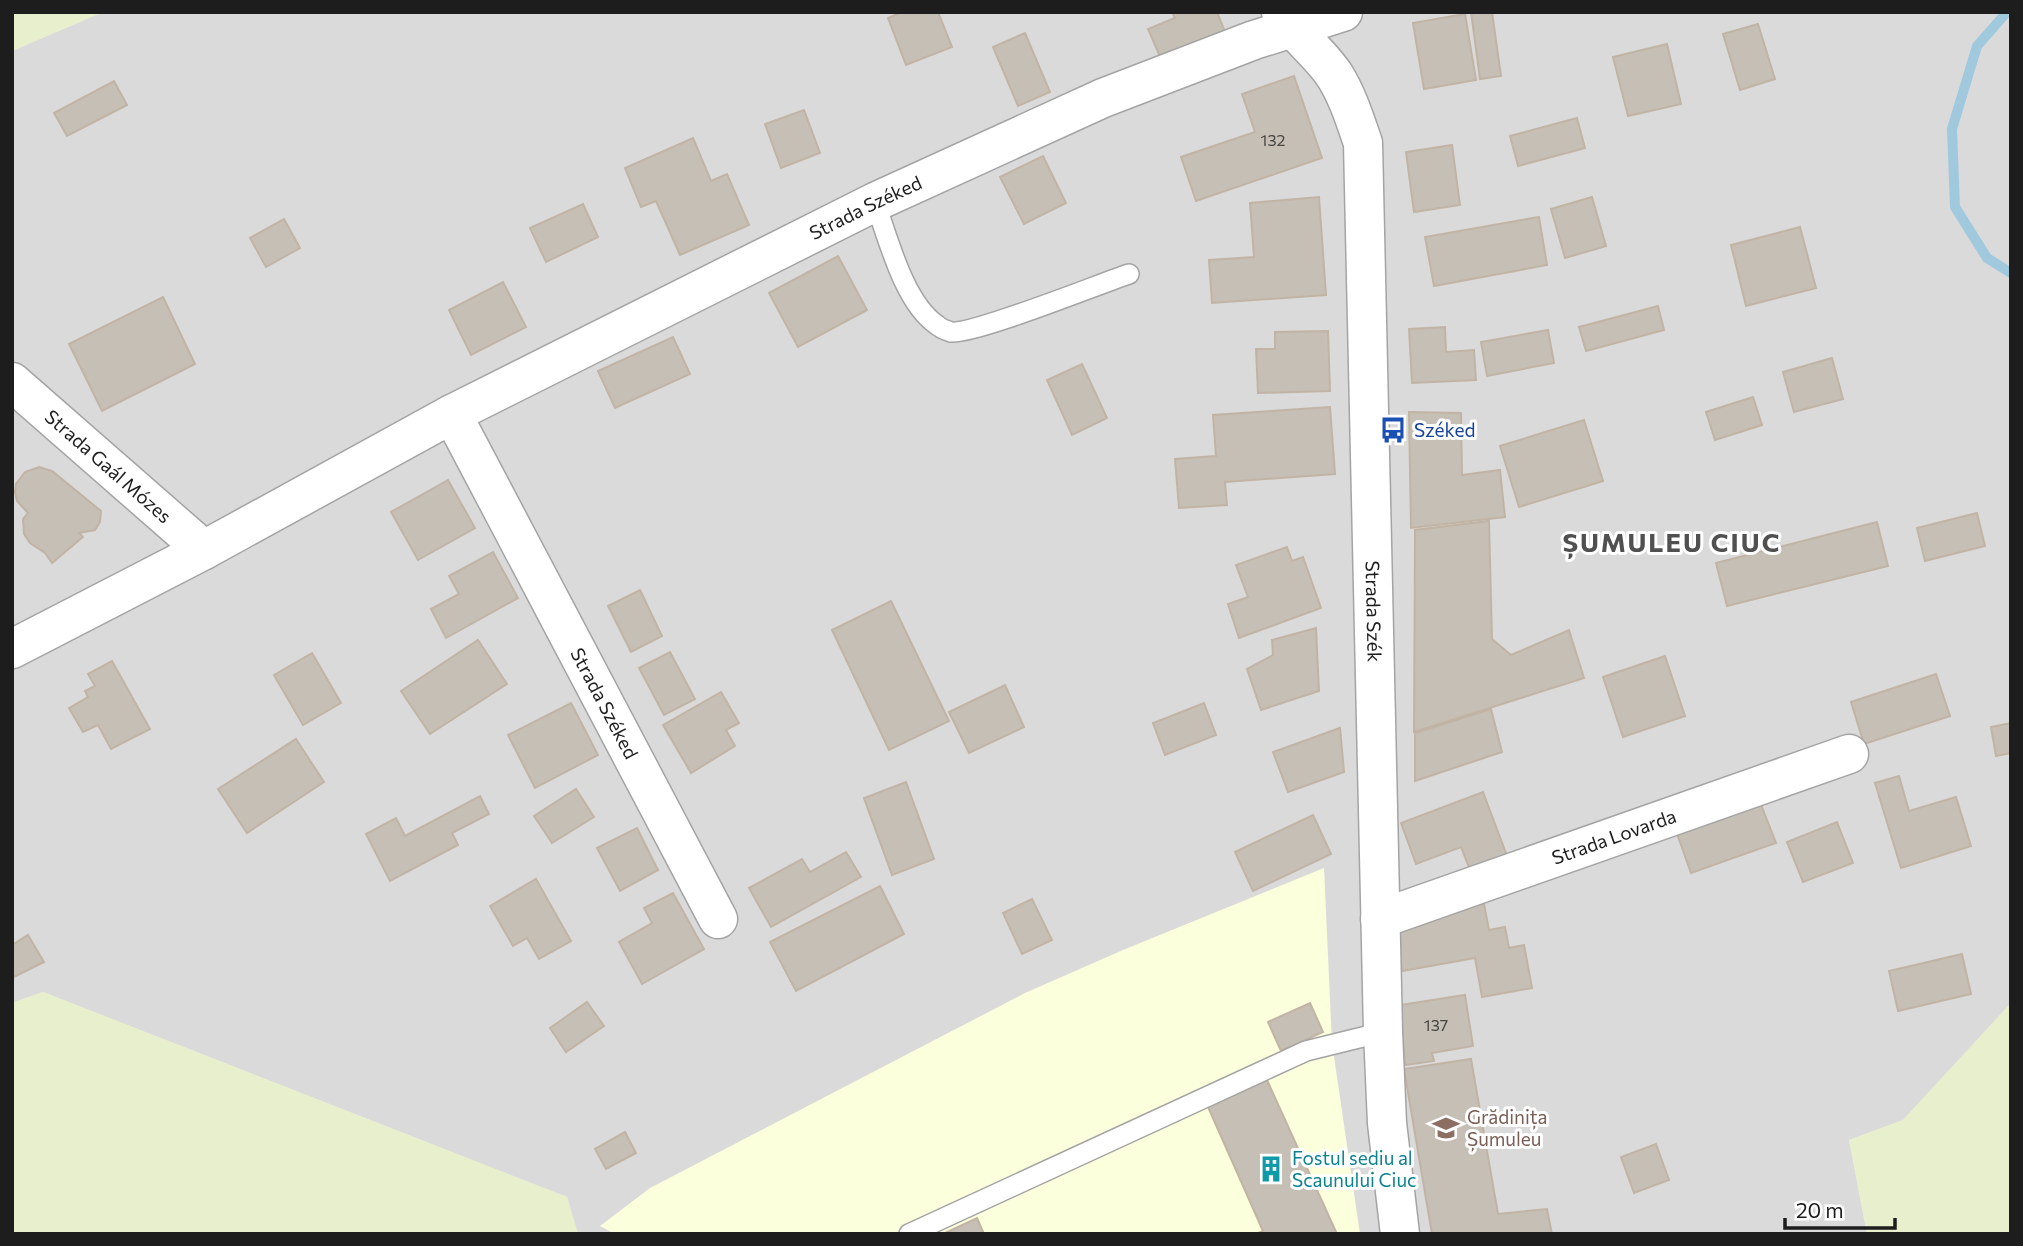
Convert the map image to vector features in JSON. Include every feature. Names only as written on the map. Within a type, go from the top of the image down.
[{"type":"street","name":"Strada Széked","points":[[12,649],[204,550],[452,414],[875,202],[1103,98],[1286,20],[1343,12]]},
{"type":"street","name":"Strada Szék","points":[[1286,20],[1334,74],[1351,107],[1363,143],[1383,1032],[1387,1123],[1400,1234]]},
{"type":"street","name":"Strada Gaál Mózes","points":[[12,382],[204,550]]},
{"type":"street","name":"Strada Széked","points":[[452,414],[718,919]]},
{"type":"street","name":"Strada Lovarda","points":[[1381,919],[1849,754]]},
{"type":"lane","points":[[875,202],[901,274],[925,313],[937,326],[952,332],[981,326],[1129,274]]},
{"type":"lane","points":[[909,1234],[1306,1051],[1383,1032]]},
{"type":"shaded area","points":[[12,12],[103,12],[12,51]]},
{"type":"shaded area","points":[[103,12],[2011,12],[2011,1003],[1903,1120],[1849,1140],[1867,1234],[578,1234],[567,1197],[43,992],[12,1003],[12,51]]},
{"type":"shaded area","points":[[1324,868],[1332,1043],[1360,1234],[615,1234],[600,1226],[650,1188],[1025,993]]},
{"type":"shaded area","points":[[43,992],[567,1197],[578,1234],[12,1234],[12,1003]]},
{"type":"shaded area","points":[[2011,1003],[2011,1234],[1867,1234],[1849,1140],[1903,1120]]},
{"type":"building","points":[[902,12],[938,12],[952,47],[906,65],[888,18]]},
{"type":"building","points":[[1172,12],[1217,12],[1225,32],[1161,59],[1148,29],[1175,18]]},
{"type":"building","points":[[1471,12],[1492,12],[1501,76],[1480,79]]},
{"type":"building","points":[[1465,14],[1476,80],[1424,89],[1413,23]]},
{"type":"building","points":[[1758,24],[1775,79],[1740,90],[1723,34]]},
{"type":"building","points":[[1025,33],[1050,92],[1018,106],[993,47]]},
{"type":"building","points":[[1667,44],[1681,104],[1628,116],[1613,57]]},
{"type":"building","points":[[1294,76],[1322,158],[1196,201],[1181,157],[1255,132],[1242,94]]},
{"type":"building","points":[[114,81],[127,105],[67,136],[54,113]]},
{"type":"building","points":[[804,110],[820,153],[781,168],[765,124]]},
{"type":"building","points":[[1577,118],[1585,148],[1518,166],[1510,136]]},
{"type":"building","points":[[693,138],[711,181],[727,174],[749,225],[680,255],[656,201],[641,207],[625,168]]},
{"type":"building","points":[[1452,145],[1460,205],[1414,212],[1406,152]]},
{"type":"building","points":[[1043,156],[1066,203],[1024,224],[1000,177]]},
{"type":"building","points":[[1319,197],[1326,295],[1212,303],[1209,260],[1254,257],[1250,203]]},
{"type":"building","points":[[1592,197],[1606,246],[1565,258],[1551,209]]},
{"type":"building","points":[[583,204],[598,237],[546,262],[530,228]]},
{"type":"building","points":[[1539,217],[1547,265],[1434,286],[1425,237]]},
{"type":"building","points":[[284,219],[300,248],[266,267],[250,238]]},
{"type":"building","points":[[1800,227],[1816,288],[1746,306],[1731,245]]},
{"type":"building","points":[[838,256],[867,310],[798,347],[769,293]]},
{"type":"building","points":[[503,282],[526,327],[471,355],[449,310]]},
{"type":"building","points":[[163,297],[195,364],[102,411],[69,344]]},
{"type":"building","points":[[1658,306],[1664,330],[1586,351],[1579,327]]},
{"type":"building","points":[[1445,327],[1446,352],[1474,350],[1476,380],[1412,383],[1409,329]]},
{"type":"building","points":[[1548,330],[1554,363],[1487,376],[1481,342]]},
{"type":"building","points":[[1328,331],[1330,391],[1258,393],[1256,349],[1275,349],[1275,332]]},
{"type":"building","points":[[673,337],[690,374],[615,408],[598,371]]},
{"type":"building","points":[[1832,358],[1843,399],[1794,412],[1783,372]]},
{"type":"building","points":[[1082,364],[1107,418],[1072,435],[1047,380]]},
{"type":"building","points":[[1753,397],[1762,425],[1715,440],[1706,412]]},
{"type":"building","points":[[1330,407],[1335,474],[1225,482],[1227,505],[1179,508],[1175,459],[1216,456],[1213,415]]},
{"type":"building","points":[[1409,412],[1461,413],[1462,475],[1500,470],[1505,517],[1411,528]]},
{"type":"building","points":[[1584,420],[1603,481],[1519,507],[1500,446]]},
{"type":"building","points":[[39,467],[52,471],[101,511],[100,522],[95,530],[79,533],[83,537],[52,563],[24,534],[23,519],[28,513],[17,501],[15,492],[16,484],[25,472]]},
{"type":"building","points":[[448,480],[475,528],[418,560],[391,512]]},
{"type":"building","points":[[1977,513],[1985,546],[1925,561],[1917,528]]},
{"type":"building","points":[[1489,521],[1492,639],[1511,655],[1569,630],[1584,678],[1414,732],[1415,530]]},
{"type":"building","points":[[1877,522],[1888,566],[1727,606],[1716,563]]},
{"type":"building","points":[[1287,547],[1292,561],[1303,557],[1321,608],[1239,638],[1228,604],[1248,597],[1236,565]]},
{"type":"building","points":[[493,552],[518,598],[446,638],[431,609],[459,594],[449,576]]},
{"type":"building","points":[[640,590],[662,636],[631,652],[608,606]]},
{"type":"building","points":[[891,601],[949,721],[889,750],[832,630]]},
{"type":"building","points":[[1316,628],[1319,691],[1261,710],[1247,669],[1273,655],[1272,640]]},
{"type":"building","points":[[478,640],[507,684],[430,734],[401,691]]},
{"type":"building","points":[[670,652],[695,699],[664,715],[639,668]]},
{"type":"building","points":[[312,653],[341,703],[303,725],[274,675]]},
{"type":"building","points":[[1665,656],[1685,716],[1623,737],[1603,677]]},
{"type":"building","points":[[112,661],[150,729],[111,749],[98,725],[83,732],[69,708],[88,697],[85,691],[95,686],[88,674]]},
{"type":"building","points":[[1936,674],[1950,716],[1864,744],[1851,702]]},
{"type":"building","points":[[1005,685],[1024,727],[969,753],[949,712]]},
{"type":"building","points":[[721,692],[739,723],[726,730],[735,746],[691,773],[663,725]]},
{"type":"building","points":[[571,703],[598,755],[535,788],[508,735]]},
{"type":"building","points":[[1204,703],[1216,735],[1165,755],[1153,723]]},
{"type":"building","points":[[1491,709],[1502,752],[1415,781],[1415,733]]},
{"type":"building","points":[[2011,723],[2011,753],[1996,756],[1991,727]]},
{"type":"building","points":[[1340,728],[1344,772],[1288,792],[1273,752]]},
{"type":"building","points":[[296,739],[324,782],[247,833],[218,789]]},
{"type":"building","points":[[1899,776],[1909,811],[1956,797],[1971,846],[1901,868],[1875,783]]},
{"type":"building","points":[[906,782],[934,859],[892,875],[864,798]]},
{"type":"building","points":[[576,789],[594,817],[552,843],[534,816]]},
{"type":"building","points":[[1483,792],[1507,856],[1470,870],[1461,847],[1416,864],[1401,823]]},
{"type":"building","points":[[480,796],[489,814],[452,833],[458,845],[390,881],[366,834],[396,818],[405,836]]},
{"type":"building","points":[[1758,797],[1776,843],[1691,873],[1675,828]]},
{"type":"building","points":[[1313,815],[1331,854],[1253,891],[1235,852]]},
{"type":"building","points":[[1837,822],[1853,863],[1803,882],[1787,842]]},
{"type":"building","points":[[637,828],[658,870],[620,891],[597,848]]},
{"type":"building","points":[[846,852],[861,877],[771,927],[749,888],[802,859],[810,872]]},
{"type":"building","points":[[536,879],[571,941],[539,959],[527,938],[513,946],[490,906]]},
{"type":"building","points":[[880,886],[904,934],[796,991],[770,942]]},
{"type":"building","points":[[673,893],[704,949],[642,984],[619,942],[652,923],[644,908]]},
{"type":"building","points":[[1032,899],[1052,940],[1022,954],[1003,913]]},
{"type":"building","points":[[1484,904],[1489,930],[1505,927],[1509,948],[1524,945],[1532,988],[1482,997],[1475,958],[1402,971],[1393,921]]},
{"type":"building","points":[[28,935],[44,962],[12,978],[12,945]]},
{"type":"building","points":[[1962,954],[1971,994],[1898,1011],[1889,971]]},
{"type":"building","points":[[1465,995],[1473,1046],[1432,1053],[1434,1061],[1405,1065],[1400,1005]]},
{"type":"building","points":[[587,1002],[604,1026],[566,1052],[550,1028]]},
{"type":"building","points":[[1310,1003],[1323,1032],[1281,1051],[1268,1022]]},
{"type":"building","points":[[1471,1059],[1498,1214],[1547,1209],[1552,1234],[1432,1234],[1404,1069]]},
{"type":"building","name":"Fostul sediu al Scaunului Ciuc","points":[[1267,1080],[1337,1234],[1256,1234],[1263,1231],[1208,1107]]},
{"type":"building","points":[[625,1132],[636,1153],[606,1169],[595,1149]]},
{"type":"building","points":[[1656,1144],[1669,1180],[1634,1193],[1621,1157]]},
{"type":"building","points":[[977,1218],[984,1234],[943,1234]]},
{"type":"waterway","points":[[2007,12],[1977,46],[1952,129],[1955,207],[1987,258],[2011,273]]},
{"type":"place","name":"Széked","points":[[1393,430]]},
{"type":"place","name":"Grădinița Șumuleu","points":[[1446,1128]]},
{"type":"place","name":"Fostul sediu al Scaunului Ciuc","points":[[1271,1169]]},
{"type":"district","name":"ȘUMULEU CIUC","points":[[1672,543]]}]
